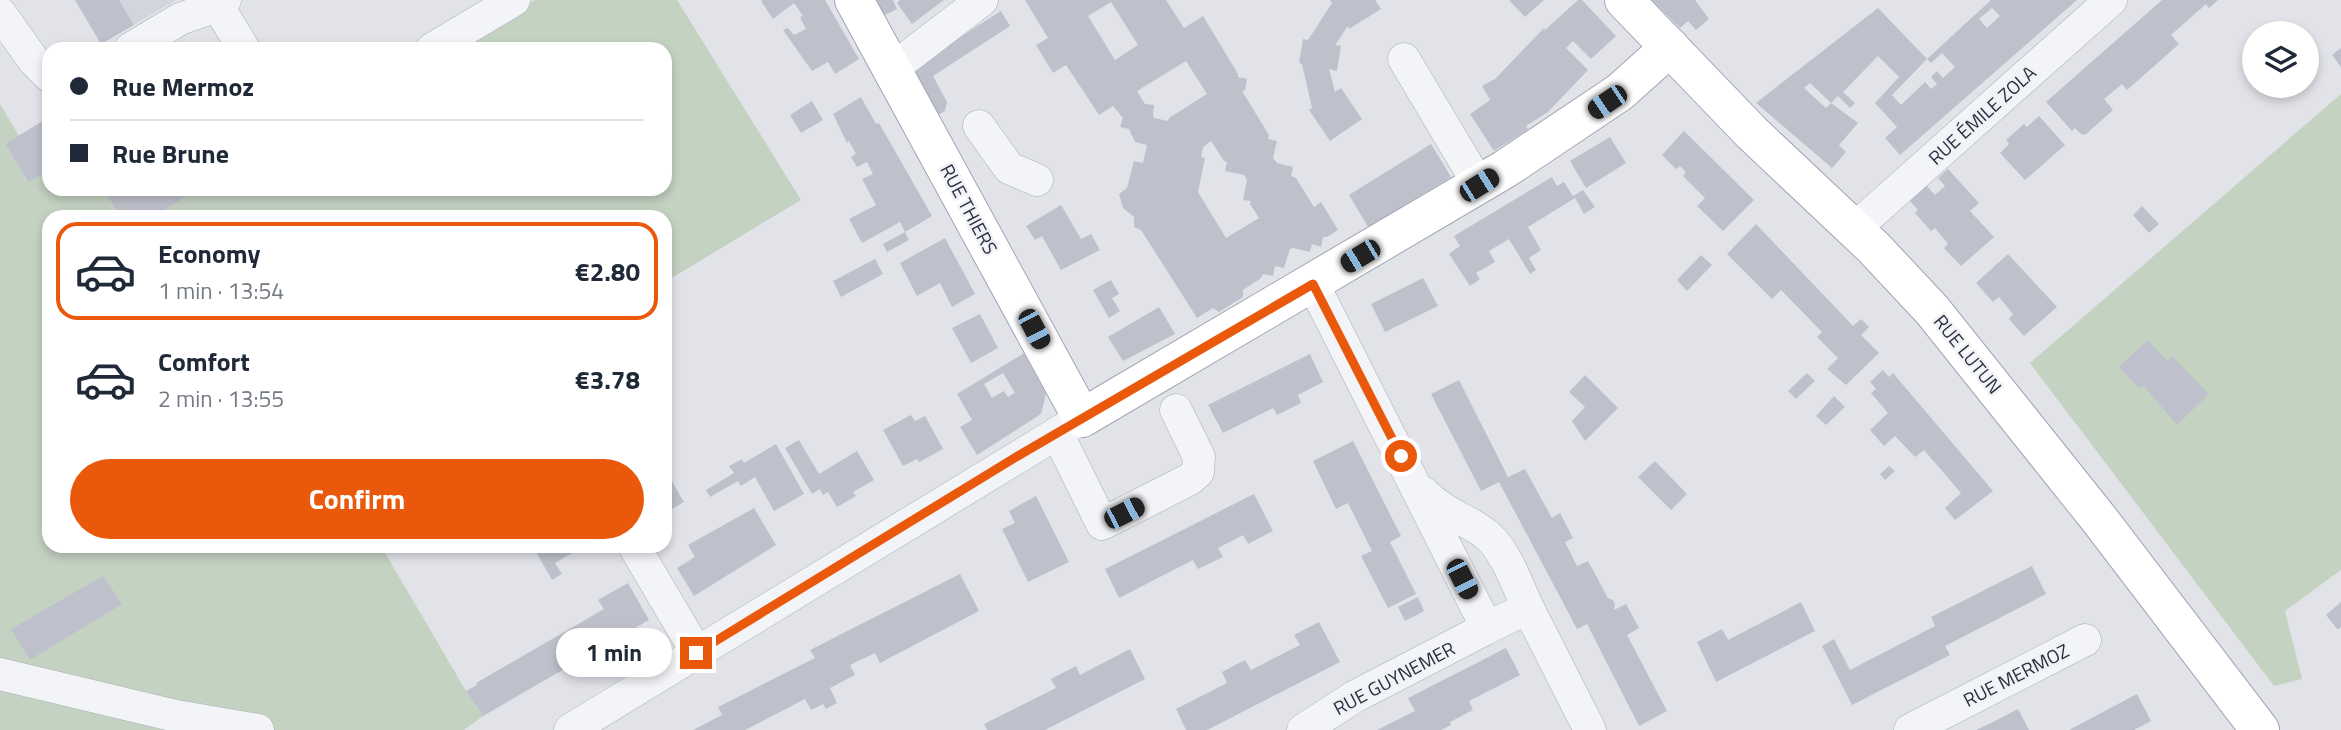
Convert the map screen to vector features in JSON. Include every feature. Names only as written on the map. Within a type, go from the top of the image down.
[{"type":"main road","name":"RUE THIERS","points":[[854,0],[892,69],[1070,426]]},
{"type":"main road","name":"RUE LUTUN","points":[[1630,7],[1763,144],[1902,277],[1964,348],[2260,730]]},
{"type":"main road","points":[[1070,426],[1479,185],[1607,102],[1670,47]]},
{"type":"street","points":[[444,42],[514,0]]},
{"type":"street","points":[[892,69],[982,0]]},
{"type":"street","name":"RUE ÉMILE ZOLA","points":[[1854,229],[2111,0]]},
{"type":"street","points":[[142,42],[180,19],[221,2],[241,42]]},
{"type":"street","points":[[0,13],[42,69]]},
{"type":"street","points":[[1404,59],[1479,185]]},
{"type":"street","points":[[979,126],[1009,168],[1037,180]]},
{"type":"street","points":[[1313,284],[1487,628],[1528,608]]},
{"type":"street","points":[[570,730],[1070,426],[1102,524],[1195,476],[1199,457],[1176,410]]},
{"type":"street","points":[[1412,479],[1441,509],[1480,530],[1494,543],[1590,730]]},
{"type":"street","points":[[638,553],[696,653]]},
{"type":"street","name":"RUE GUYNEMER","points":[[1303,730],[1354,697],[1487,628]]},
{"type":"street","name":"RUE MERMOZ","points":[[1910,730],[2085,640]]},
{"type":"street","points":[[0,674],[176,716],[258,730]]},
{"type":"shaded area","points":[[75,0],[176,0],[104,42],[100,42]]},
{"type":"green space","points":[[535,0],[677,0],[801,200],[672,278],[672,210],[164,210],[188,196],[672,196],[672,42],[466,42]]},
{"type":"green space","points":[[2341,94],[2341,570],[2285,611],[2302,679],[2274,686],[2030,363]]},
{"type":"green space","points":[[0,104],[19,136],[5,144],[27,181],[42,174],[42,196],[107,196],[116,210],[42,210],[42,553],[385,553],[483,716],[464,730],[0,730]]},
{"type":"building","points":[[75,0],[119,0],[134,25],[100,42]]},
{"type":"building","points":[[825,0],[859,59],[835,74],[828,62],[812,71],[783,30],[788,28],[794,35],[806,29],[800,17],[803,16],[794,3],[773,19],[761,1]]},
{"type":"building","points":[[871,0],[893,0],[897,9],[881,17]]},
{"type":"building","points":[[900,0],[944,0],[912,24],[897,3]]},
{"type":"building","points":[[1025,0],[1166,0],[1184,28],[1203,16],[1238,77],[1247,79],[1245,90],[1242,91],[1269,135],[1268,139],[1277,141],[1273,158],[1277,163],[1293,167],[1291,176],[1296,178],[1314,207],[1321,202],[1338,230],[1323,237],[1321,247],[1312,244],[1310,252],[1290,249],[1284,268],[1275,266],[1273,276],[1263,274],[1243,290],[1243,297],[1219,312],[1213,308],[1197,318],[1141,230],[1134,227],[1134,217],[1123,208],[1119,194],[1127,188],[1134,161],[1143,163],[1147,145],[1135,142],[1129,129],[1120,127],[1123,118],[1113,106],[1099,115],[1066,65],[1053,73],[1036,45],[1048,38]],"holes":[[[1111,2],[1138,45],[1115,60],[1088,16]],[[1186,61],[1207,94],[1168,121],[1154,118],[1154,105],[1145,104],[1137,91]],[[1211,141],[1227,162],[1225,171],[1244,175],[1247,180],[1243,200],[1251,201],[1250,204],[1259,218],[1226,238],[1198,192],[1205,158],[1201,157],[1203,147]]]},
{"type":"building","points":[[1330,0],[1375,0],[1381,9],[1349,29],[1348,26],[1335,45],[1341,46],[1337,71],[1329,69],[1335,92],[1341,88],[1362,119],[1330,141],[1309,110],[1312,108],[1302,64],[1299,63],[1303,39],[1308,40],[1332,3]]},
{"type":"building","points":[[1509,0],[1544,0],[1525,17]]},
{"type":"building","points":[[1578,0],[1582,0],[1616,36],[1591,59],[1573,41],[1566,48],[1588,70],[1548,112],[1494,151],[1470,114],[1490,100],[1482,86],[1495,79],[1544,28],[1545,30]]},
{"type":"building","points":[[1652,0],[1695,0],[1709,19],[1696,30],[1688,21],[1680,28]]},
{"type":"building","points":[[1991,0],[2077,0],[1900,155],[1885,138],[1897,127],[1875,103],[1899,77],[1878,56],[1843,92],[1855,103],[1850,108],[1838,96],[1831,103],[1858,123],[1839,145],[1846,152],[1832,168],[1756,103],[1878,8],[1927,59]],"holes":[[[1992,8],[2000,16],[1987,28],[1979,19]],[[1942,53],[1955,67],[1943,78],[1937,71],[1931,77],[1937,84],[1931,89],[1925,82],[1901,105],[1892,95],[1927,59],[1931,63]],[[1810,83],[1831,103],[1826,108],[1804,88]]]},
{"type":"building","points":[[2162,0],[2218,0],[2209,8],[2206,4],[2171,35],[2179,44],[2127,90],[2122,84],[2104,99],[2113,110],[2085,135],[2075,128],[2072,131],[2046,102]]},
{"type":"building","points":[[1001,11],[1010,26],[933,76],[947,102],[945,111],[934,117],[913,67]]},
{"type":"building","points":[[2341,48],[2341,67],[2332,55]]},
{"type":"building","points":[[861,97],[876,124],[879,123],[932,216],[905,232],[900,222],[862,243],[849,219],[876,205],[862,179],[873,174],[867,162],[857,167],[851,157],[856,154],[849,141],[847,143],[833,114]]},
{"type":"building","points":[[812,101],[823,120],[801,133],[790,115]]},
{"type":"building","points":[[2039,116],[2065,145],[2025,180],[2000,153],[2009,144],[2006,140],[2024,124],[2027,127]]},
{"type":"building","points":[[42,121],[42,174],[28,182],[5,144]]},
{"type":"building","points":[[1684,131],[1754,200],[1723,231],[1697,206],[1705,198],[1683,176],[1686,172],[1680,166],[1676,169],[1662,155]]},
{"type":"building","points":[[1610,137],[1626,163],[1586,188],[1570,161]]},
{"type":"building","points":[[1431,144],[1451,177],[1368,227],[1349,195]]},
{"type":"building","points":[[1948,169],[1979,203],[1970,211],[1994,237],[1961,266],[1944,248],[1948,244],[1935,228],[1931,231],[1915,213],[1918,210],[1909,200],[1926,185],[1935,195],[1945,186],[1938,178]]},
{"type":"building","points":[[1552,177],[1557,186],[1564,182],[1573,196],[1583,190],[1595,207],[1584,214],[1575,198],[1528,227],[1541,250],[1529,258],[1536,270],[1530,274],[1509,239],[1489,251],[1495,262],[1476,273],[1480,279],[1470,286],[1449,254],[1460,246],[1454,236]]},
{"type":"building","points":[[107,196],[188,196],[164,210],[116,210]]},
{"type":"building","points":[[1061,205],[1081,239],[1091,234],[1100,250],[1061,270],[1042,236],[1035,240],[1026,226]]},
{"type":"building","points":[[2142,206],[2159,224],[2149,233],[2133,215]]},
{"type":"building","points":[[1756,224],[1853,326],[1861,319],[1869,327],[1861,335],[1879,353],[1846,385],[1827,369],[1838,358],[1817,337],[1822,332],[1781,290],[1772,299],[1727,254]]},
{"type":"building","points":[[905,232],[909,240],[887,252],[883,244]]},
{"type":"building","points":[[945,238],[975,294],[952,307],[940,283],[917,296],[900,263]]},
{"type":"building","points":[[2008,254],[2057,307],[2024,336],[2009,319],[2013,314],[1999,297],[1993,302],[1976,283]]},
{"type":"building","points":[[1701,255],[1712,265],[1687,291],[1677,280]]},
{"type":"building","points":[[875,259],[883,274],[841,297],[833,281]]},
{"type":"building","points":[[1423,278],[1438,306],[1385,332],[1371,304]]},
{"type":"building","points":[[1111,280],[1119,294],[1112,298],[1120,311],[1109,318],[1093,290]]},
{"type":"building","points":[[1159,307],[1175,334],[1123,361],[1108,337]]},
{"type":"building","points":[[980,314],[998,348],[971,363],[952,328]]},
{"type":"building","points":[[2148,340],[2167,361],[2172,356],[2209,394],[2177,425],[2143,385],[2139,388],[2119,367]]},
{"type":"building","points":[[1024,353],[1046,394],[1041,414],[977,455],[960,427],[972,420],[957,394]],"holes":[[[1003,373],[1015,393],[1008,397],[1004,391],[992,398],[984,384]]]},
{"type":"building","points":[[1310,354],[1323,382],[1298,395],[1301,403],[1277,415],[1273,408],[1223,433],[1208,405]]},
{"type":"building","points":[[1883,370],[1889,377],[1893,373],[1993,491],[1955,520],[1945,508],[1961,493],[1924,450],[1915,457],[1895,436],[1884,446],[1870,430],[1888,413],[1871,393],[1876,389],[1870,382]]},
{"type":"building","points":[[1807,373],[1815,381],[1796,399],[1788,391]]},
{"type":"building","points":[[1585,375],[1618,408],[1585,441],[1572,421],[1585,407],[1569,392]]},
{"type":"building","points":[[1459,380],[1508,477],[1525,469],[1552,518],[1560,513],[1573,538],[1565,542],[1577,566],[1588,561],[1608,598],[1613,600],[1614,610],[1626,604],[1639,628],[1627,635],[1667,711],[1639,726],[1587,624],[1577,629],[1499,482],[1481,491],[1431,394]]},
{"type":"building","points":[[1834,396],[1845,407],[1826,425],[1816,416]]},
{"type":"building","points":[[911,415],[915,421],[925,416],[943,449],[919,462],[917,459],[903,466],[883,430]]},
{"type":"building","points":[[799,440],[819,474],[857,451],[874,480],[853,492],[856,496],[837,507],[828,492],[823,495],[820,489],[812,494],[785,448]]},
{"type":"building","points":[[1353,441],[1401,536],[1390,542],[1416,594],[1388,608],[1361,556],[1372,551],[1348,503],[1336,509],[1313,461]]},
{"type":"building","points":[[776,444],[804,494],[774,511],[755,477],[741,486],[738,481],[710,497],[706,490],[734,473],[729,466],[742,459],[744,463]]},
{"type":"building","points":[[1655,461],[1687,494],[1671,510],[1638,477]]},
{"type":"building","points":[[1889,466],[1895,471],[1885,480],[1880,474]]},
{"type":"building","points":[[672,481],[684,502],[672,509]]},
{"type":"building","points":[[1254,494],[1273,531],[1248,544],[1243,535],[1218,548],[1223,557],[1198,569],[1193,560],[1119,598],[1105,569]]},
{"type":"building","points":[[1036,496],[1069,562],[1028,582],[1002,529],[1015,523],[1009,511]]},
{"type":"building","points":[[754,508],[776,545],[694,596],[677,568],[695,557],[688,545]]},
{"type":"building","points":[[537,553],[572,553],[555,563],[562,574],[552,580]]},
{"type":"building","points":[[2032,566],[2046,594],[1945,646],[1950,655],[1852,705],[1822,646],[1834,639],[1850,670],[1935,626],[1931,617]]},
{"type":"building","points":[[960,574],[979,611],[880,663],[875,653],[850,665],[855,675],[830,688],[837,703],[826,709],[823,704],[811,710],[805,699],[745,730],[693,730],[722,715],[718,707],[815,658],[810,650]]},
{"type":"building","points":[[103,576],[122,604],[30,660],[11,629]]},
{"type":"building","points":[[628,583],[649,620],[483,716],[466,691],[604,609],[598,600]]},
{"type":"building","points":[[1418,597],[1424,611],[1405,621],[1398,607]]},
{"type":"building","points":[[1801,602],[1815,631],[1716,682],[1697,642],[1722,629],[1728,640]]},
{"type":"building","points":[[2341,602],[2341,627],[2338,630],[2326,615]]},
{"type":"building","points":[[1319,622],[1340,662],[1207,730],[1186,730],[1176,709],[1227,683],[1222,672],[1245,660],[1251,670],[1300,645],[1294,635]]},
{"type":"building","points":[[1506,648],[1520,675],[1469,701],[1473,710],[1450,722],[1451,725],[1441,730],[1377,730],[1415,711],[1408,698]]},
{"type":"building","points":[[1130,649],[1145,679],[1045,730],[987,730],[984,724],[1056,688],[1051,679],[1076,666],[1080,675]]},
{"type":"building","points":[[2137,694],[2151,721],[2134,730],[2069,730]]},
{"type":"building","points":[[2018,709],[2029,730],[1976,730],[1993,722]]},
{"type":"route","points":[[696,653],[1016,457],[1313,284],[1401,456]]}]
